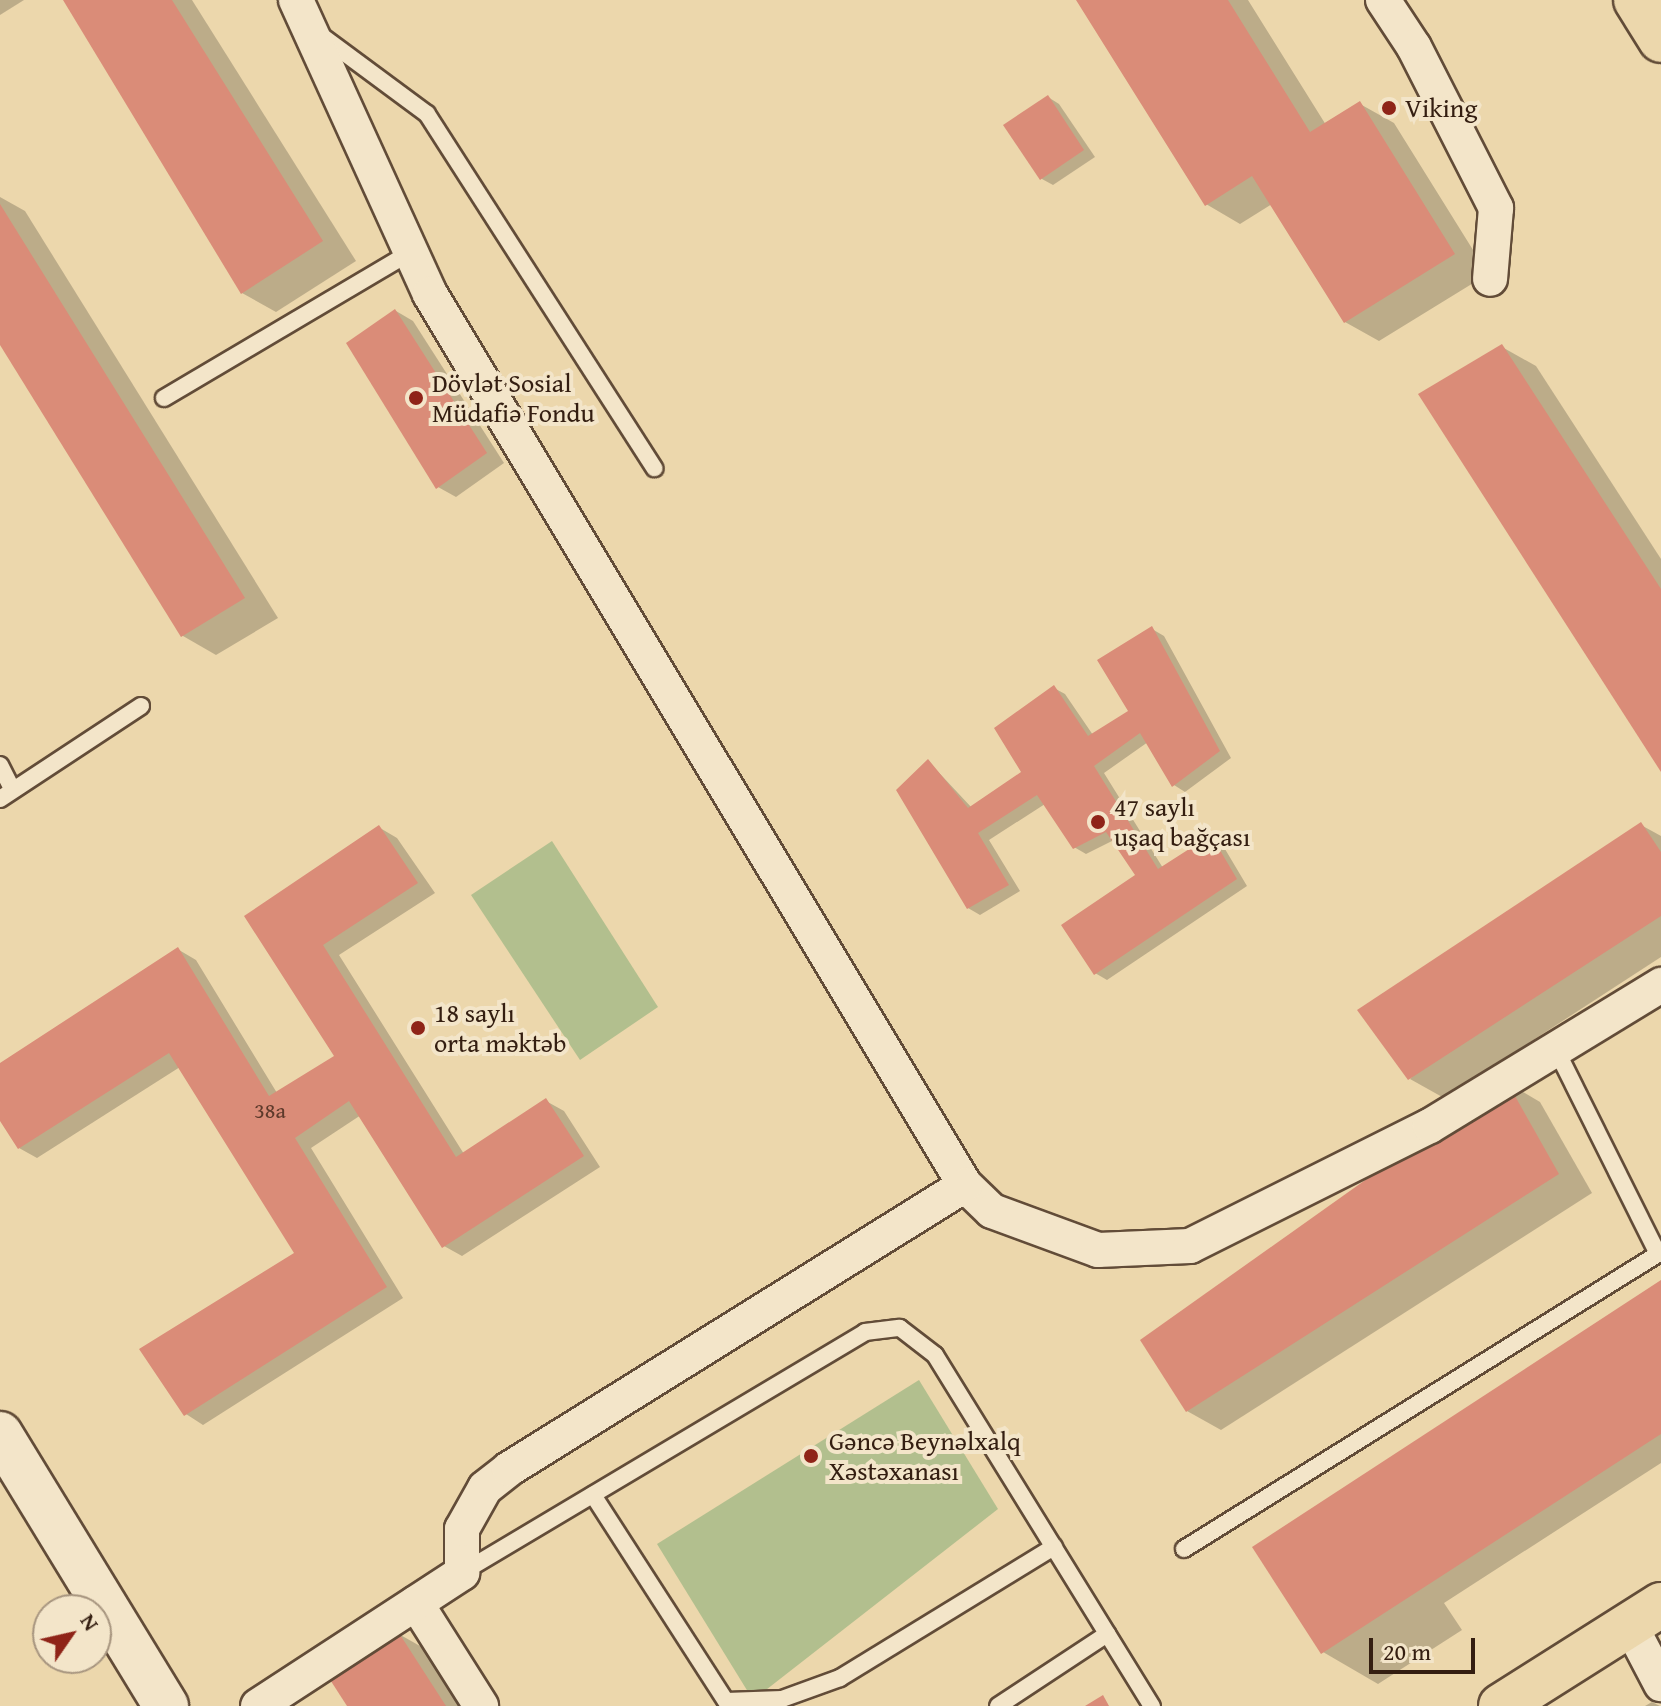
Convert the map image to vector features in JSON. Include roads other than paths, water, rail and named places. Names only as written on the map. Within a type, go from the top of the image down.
[{"type":"main road","points":[[1636,0],[1661,40]]},
{"type":"main road","points":[[1501,1706],[1646,1615]]},
{"type":"street","points":[[1389,2],[1496,208],[1490,279]]},
{"type":"street","points":[[302,13],[409,253],[965,1185],[992,1211],[1098,1250],[1190,1246],[1430,1126],[1661,985]]},
{"type":"street","points":[[258,1706],[462,1573],[462,1529],[485,1488],[509,1469],[965,1185]]},
{"type":"street","points":[[0,1434],[166,1706]]},
{"type":"street","points":[[416,1603],[481,1706]]},
{"type":"street","points":[[1646,1615],[1661,1684]]},
{"type":"lane","points":[[302,13],[427,114],[654,468]]},
{"type":"lane","points":[[164,398],[409,253]]},
{"type":"lane","points":[[0,765],[6,794],[141,706]]},
{"type":"lane","points":[[1184,1549],[1658,1254],[1556,1049]]},
{"type":"lane","points":[[462,1573],[865,1332],[900,1328],[935,1355],[1152,1706]]},
{"type":"lane","points":[[593,1495],[728,1703],[782,1699],[840,1678],[1054,1547]]},
{"type":"lane","points":[[998,1706],[1107,1634]]},
{"type":"place","name":"Viking","points":[[1389,108]]},
{"type":"place","name":"Dövlət Sosial Müdafiə Fondu","points":[[416,398]]},
{"type":"place","name":"47 saylı uşaq bağçası","points":[[1098,822]]},
{"type":"place","name":"18 saylı orta məktəb","points":[[418,1028]]},
{"type":"place","name":"Gəncə Beynəlxalq Xəstəxanası","points":[[811,1456]]}]
